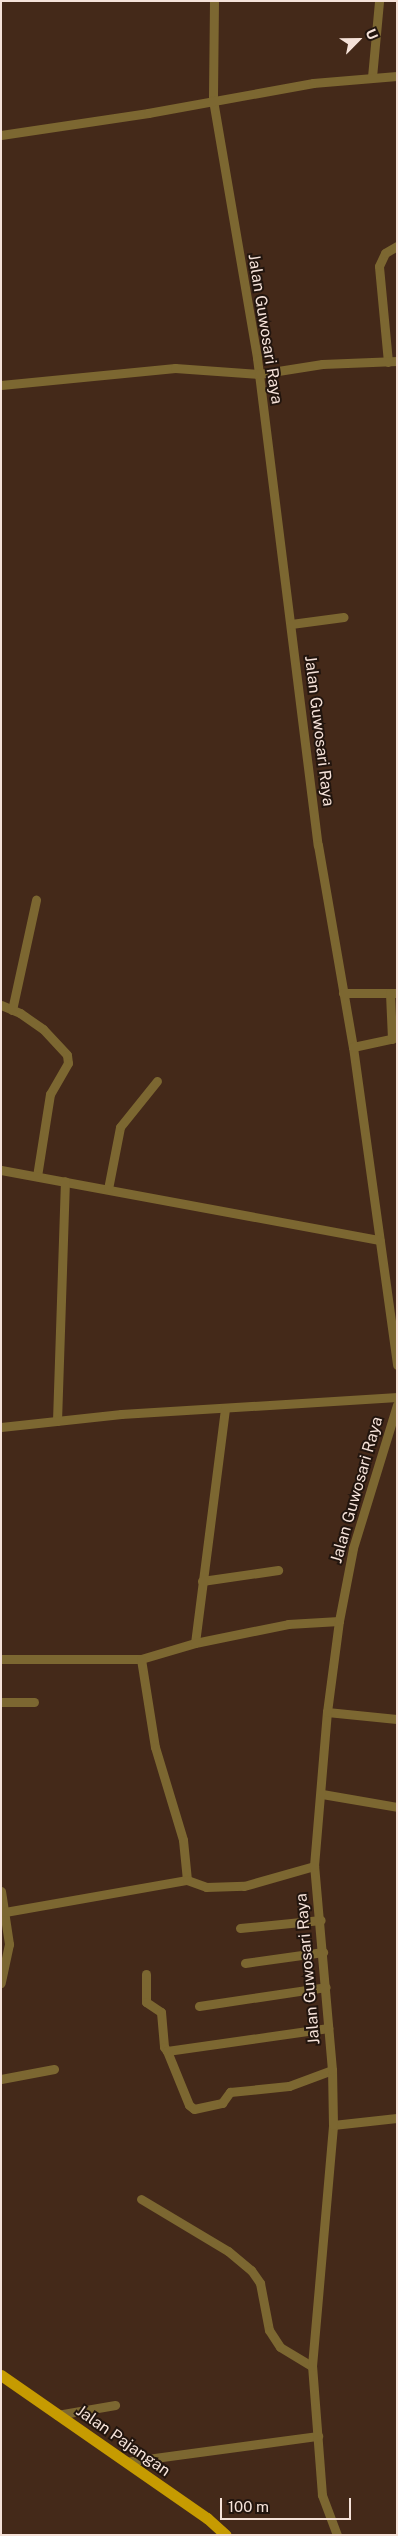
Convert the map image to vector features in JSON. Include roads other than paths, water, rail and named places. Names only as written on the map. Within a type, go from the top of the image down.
[{"type":"main road","name":"Jalan Pajangan","points":[[1,2375],[207,2518],[226,2535]]},
{"type":"street","name":"Jalan Guwosari Raya","points":[[214,1],[213,100],[259,374],[318,846],[353,1047],[397,1365]]},
{"type":"street","points":[[372,77],[379,1]]},
{"type":"street","points":[[1,135],[313,83],[397,76]]},
{"type":"street","points":[[1,385],[174,368],[259,374],[322,364],[392,361],[379,266],[385,253],[397,246]]},
{"type":"street","points":[[291,624],[344,617]]},
{"type":"street","points":[[12,1010],[36,900]]},
{"type":"street","points":[[343,993],[393,993],[392,1039],[353,1047]]},
{"type":"street","points":[[1,1006],[12,1010],[43,1029],[67,1055],[68,1064],[50,1094],[37,1176]]},
{"type":"street","points":[[108,1189],[120,1127],[157,1080]]},
{"type":"street","points":[[1,1170],[380,1240]]},
{"type":"street","points":[[57,1421],[65,1181]]},
{"type":"street","points":[[1,1427],[225,1408],[397,1397]]},
{"type":"street","name":"Jalan Guwosari Raya","points":[[337,2535],[322,2495],[312,2366],[333,2125],[332,2070],[326,1987],[321,1920],[314,1866],[322,1794],[327,1712],[339,1621],[353,1548],[397,1405]]},
{"type":"street","points":[[195,1643],[225,1408]]},
{"type":"street","points":[[202,1581],[278,1570]]},
{"type":"street","points":[[1,1659],[141,1659],[195,1643],[288,1624],[339,1621]]},
{"type":"street","points":[[141,1659],[155,1746],[183,1840],[187,1880]]},
{"type":"street","points":[[1,1702],[34,1702]]},
{"type":"street","points":[[327,1712],[397,1719]]},
{"type":"street","points":[[322,1794],[397,1807]]},
{"type":"street","points":[[6,1912],[187,1880],[206,1887],[223,1888],[314,1866]]},
{"type":"street","points":[[1,1891],[6,1912],[9,1944],[1,1983]]},
{"type":"street","points":[[240,1928],[321,1920]]},
{"type":"street","points":[[245,1963],[323,1952]]},
{"type":"street","points":[[146,1974],[146,2002],[161,2012],[164,2047],[168,2051],[189,2105],[194,2109],[222,2103],[230,2092],[289,2086],[332,2070]]},
{"type":"street","points":[[199,2006],[326,1987]]},
{"type":"street","points":[[168,2051],[328,2028]]},
{"type":"street","points":[[1,2079],[54,2069]]},
{"type":"street","points":[[333,2125],[397,2118]]},
{"type":"street","points":[[142,2199],[228,2251],[256,2275],[269,2330],[280,2347],[312,2366]]},
{"type":"street","points":[[57,2415],[115,2405]]},
{"type":"street","points":[[125,2462],[318,2436]]}]
